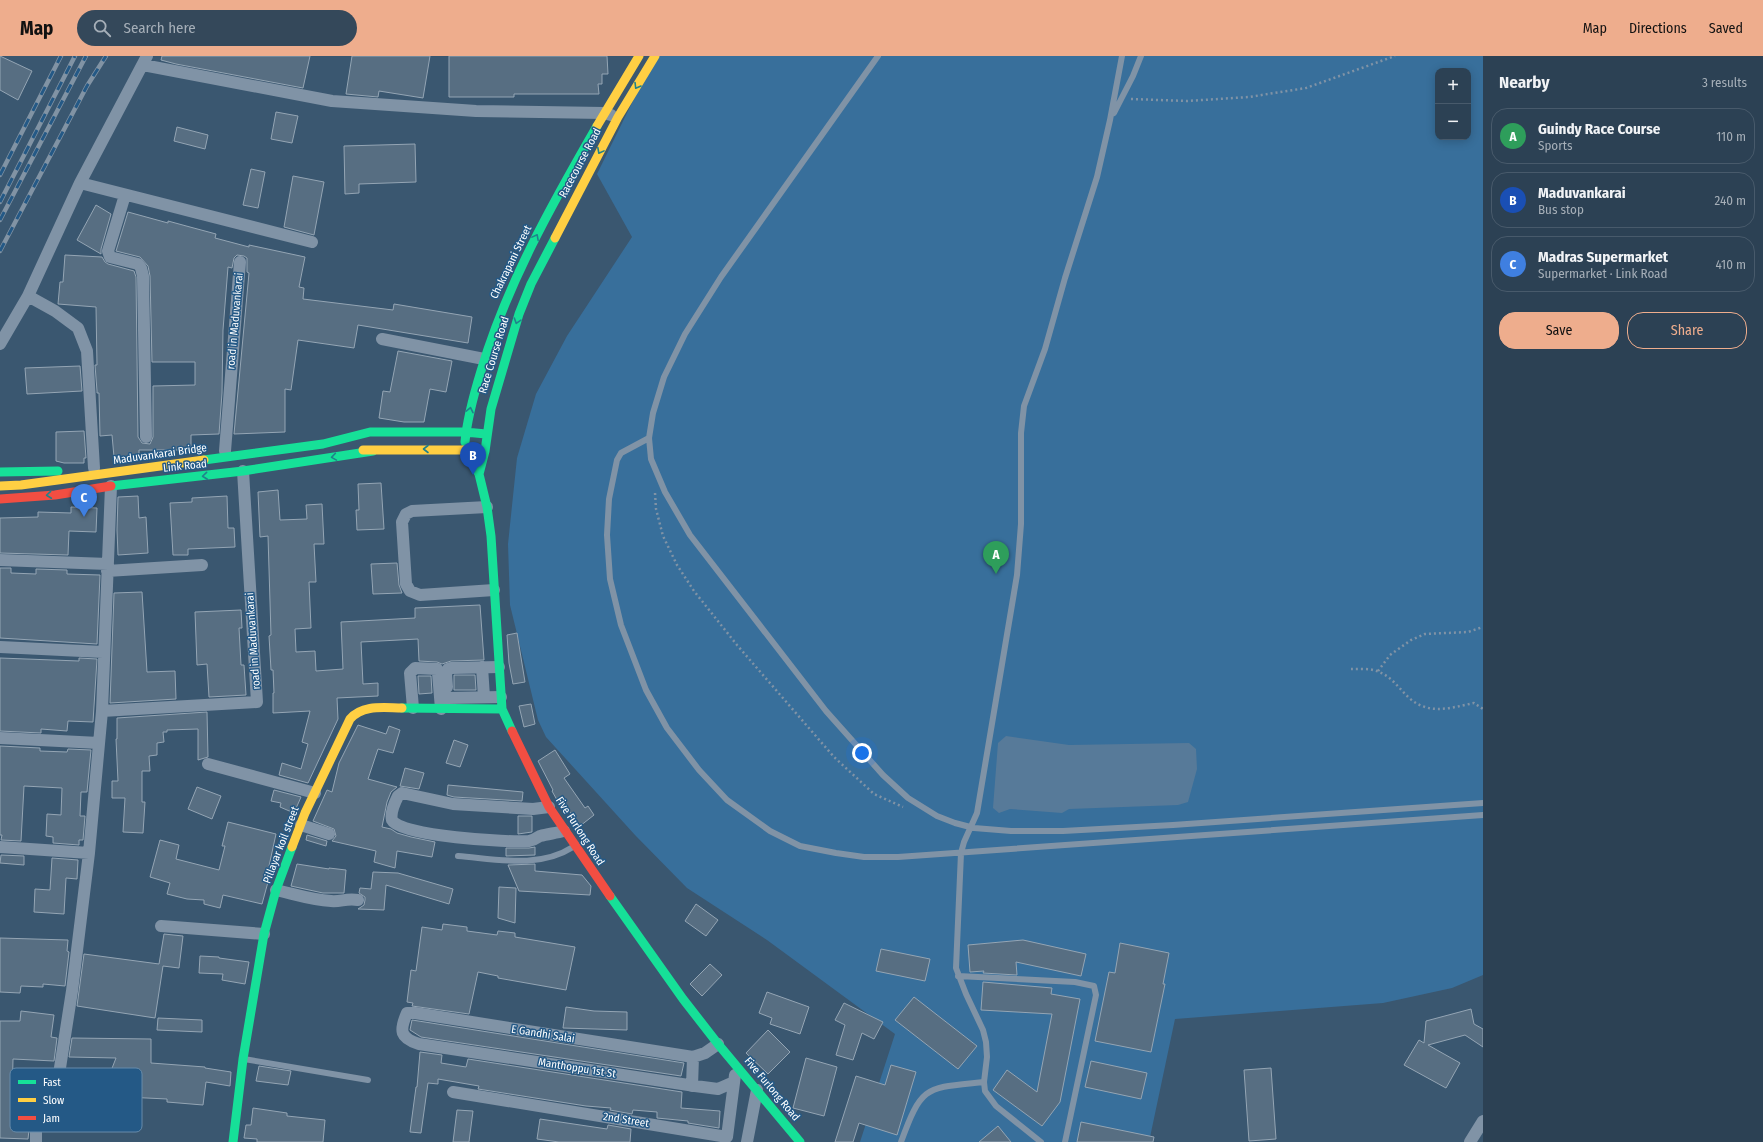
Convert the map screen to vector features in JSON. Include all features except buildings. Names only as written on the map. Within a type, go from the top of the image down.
[{"type":"street","points":[[604,113],[639,56]]},
{"type":"street","name":"Racecourse Road","points":[[531,284],[618,116],[655,56]]},
{"type":"street","points":[[0,344],[28,296],[80,183],[145,60],[332,101],[476,111],[604,113],[618,116]]},
{"type":"street","name":"Chakrapani Street","points":[[465,449],[466,432],[484,359],[510,288],[522,262],[604,113]]},
{"type":"street","points":[[80,183],[312,242]]},
{"type":"street","points":[[125,195],[108,251],[110,256],[138,264],[141,268],[143,276],[146,437]]},
{"type":"street","name":"road in Maduvankarai","points":[[225,451],[240,262]]},
{"type":"street","name":"Race Course Road","points":[[486,434],[491,409],[506,355],[519,314],[531,284]]},
{"type":"street","points":[[28,296],[55,311],[78,328],[87,351],[94,468]]},
{"type":"street","points":[[382,340],[484,359]]},
{"type":"street","points":[[323,444],[370,432],[466,432],[486,434]]},
{"type":"street","name":"Link Road","points":[[0,472],[94,468],[370,432]]},
{"type":"street","name":"Five Furlong Road","points":[[480,474],[485,451],[486,434]]},
{"type":"street","points":[[323,444],[373,451],[397,449],[465,449],[485,451]]},
{"type":"street","name":"Maduvankarai Bridge","points":[[0,486],[28,484],[323,444]]},
{"type":"street","name":"Five Furlong Road","points":[[465,449],[480,474],[487,507],[491,536],[501,703],[549,807],[564,831],[683,999],[718,1044],[800,1142]]},
{"type":"street","name":"Link Road","points":[[0,499],[55,495],[111,486],[242,471],[373,451]]},
{"type":"street","name":"road in Maduvankarai","points":[[102,711],[257,702],[242,471]]},
{"type":"street","points":[[60,1068],[72,991],[89,853],[102,711],[103,652],[111,486]]},
{"type":"street","points":[[487,507],[412,511],[406,514],[402,522],[406,584],[410,591],[420,595],[494,590]]},
{"type":"street","points":[[0,560],[108,567],[202,565]]},
{"type":"street","points":[[0,647],[103,652]]},
{"type":"street","points":[[482,667],[484,697]]},
{"type":"street","points":[[446,705],[446,674],[448,669],[499,667]]},
{"type":"street","points":[[413,708],[410,673],[415,668],[437,669],[446,705]]},
{"type":"street","points":[[446,705],[484,697],[501,703]]},
{"type":"street","name":"Pillayar koil street","points":[[233,1142],[242,1059],[264,934],[276,890],[315,793],[353,714],[361,710],[501,703]]},
{"type":"street","points":[[0,738],[99,743]]},
{"type":"street","points":[[208,764],[315,793]]},
{"type":"street","points":[[549,807],[533,809],[453,804],[402,793],[398,796],[392,821],[399,827],[414,831],[500,842],[531,841],[539,836],[564,831]]},
{"type":"street","points":[[301,825],[329,834]]},
{"type":"street","points":[[0,848],[89,853]]},
{"type":"street","points":[[276,890],[316,900],[334,902],[348,898],[358,900]]},
{"type":"street","points":[[161,926],[264,934]]},
{"type":"street","name":"E Gandhi Salai","points":[[419,1044],[408,1041],[404,1037],[402,1029],[406,1013],[414,1013],[693,1057]]},
{"type":"street","name":"Manthoppu 1st St","points":[[419,1044],[692,1086],[718,1088],[734,1082]]},
{"type":"street","points":[[692,1086],[693,1057],[705,1053],[718,1044]]},
{"type":"street","name":"2nd Street","points":[[453,1092],[727,1139],[736,1064]]},
{"type":"street","points":[[747,1142],[757,1090]]},
{"type":"street","points":[[1470,1142],[1483,1121]]},
{"type":"lane","points":[[878,56],[721,277],[685,334],[664,377],[653,413],[649,438],[651,460],[665,492],[690,535],[826,711],[883,775],[908,798],[937,816],[955,823],[972,827],[1011,831],[1063,831],[1173,825],[1483,803]]},
{"type":"lane","points":[[1041,1142],[996,1106],[985,1091],[984,1082],[987,1057],[984,1030],[958,976],[955,956],[961,853],[964,842],[977,813],[1017,575],[1021,524],[1021,433],[1024,406],[1045,349],[1065,278],[1097,177],[1122,56]]},
{"type":"lane","points":[[1110,120],[1133,76],[1141,56]]},
{"type":"lane","points":[[649,438],[621,453],[617,460],[609,499],[607,535],[610,578],[621,625],[646,690],[668,728],[699,770],[727,800],[770,831],[800,846],[836,854],[864,857],[898,857],[1483,815]]},
{"type":"lane","points":[[458,856],[535,861],[563,854],[575,846]]},
{"type":"lane","points":[[958,976],[1075,982],[1094,986],[1096,994],[1065,1142]]},
{"type":"lane","points":[[242,1059],[368,1080]]},
{"type":"lane","points":[[901,1142],[918,1102],[927,1092],[940,1086],[984,1082]]},
{"type":"path","points":[[1121,99],[1187,101],[1249,97],[1306,88],[1395,56]]},
{"type":"path","points":[[658,474],[654,493],[663,536],[677,565],[694,591],[737,645],[834,757],[874,794],[907,809]]},
{"type":"path","points":[[1378,671],[1390,655],[1411,640],[1425,634],[1468,632],[1483,627]]},
{"type":"path","points":[[1351,669],[1378,671],[1388,676],[1409,699],[1426,708],[1444,709],[1474,703],[1483,709]]},
{"type":"shaded area","points":[[655,56],[1483,56],[1483,975],[1452,988],[1383,1003],[1175,1019],[1149,1142],[860,1142],[895,1034],[767,940],[687,888],[635,835],[546,737],[538,720],[510,605],[508,544],[517,458],[536,394],[567,336],[632,237],[597,174]]},
{"type":"shaded area","points":[[1006,736],[1069,745],[1189,743],[1196,749],[1197,769],[1188,802],[1178,805],[1069,809],[1062,813],[1010,809],[999,813],[993,808],[998,743]]},
{"type":"railway","points":[[0,175],[61,56]]},
{"type":"railway","points":[[0,202],[75,56]]},
{"type":"railway","points":[[0,220],[86,56]]},
{"type":"railway","points":[[0,251],[87,86],[106,56]]},
{"type":"traffic: fast","points":[[465,442],[469,415],[476,388],[504,307],[517,276],[547,215],[597,126]]},
{"type":"traffic: fast","points":[[479,474],[485,451],[491,409],[519,314],[531,284],[555,238]]},
{"type":"traffic: fast","points":[[204,460],[323,444],[370,432],[465,432],[486,434]]},
{"type":"traffic: fast","points":[[465,449],[479,474],[487,507],[491,536],[502,709],[512,731]]},
{"type":"traffic: fast","points":[[111,486],[243,471],[373,451]]},
{"type":"traffic: fast","points":[[0,472],[58,471]]},
{"type":"traffic: fast","points":[[402,708],[502,709]]},
{"type":"traffic: fast","points":[[233,1142],[243,1059],[264,934],[276,890],[292,847]]},
{"type":"traffic: fast","points":[[610,896],[683,999],[718,1044],[800,1142]]},
{"type":"traffic: slow","points":[[597,126],[639,56]]},
{"type":"traffic: slow","points":[[555,238],[618,117],[655,56]]},
{"type":"traffic: slow","points":[[363,450],[476,450]]},
{"type":"traffic: slow","points":[[0,486],[21,485],[204,460]]},
{"type":"traffic: slow","points":[[292,847],[305,813],[350,719],[355,714],[368,709],[402,708]]},
{"type":"traffic: jam","points":[[0,499],[55,495],[111,486]]},
{"type":"traffic: jam","points":[[512,731],[549,807],[610,896]]},
{"type":"place","name":"Maduvankarai","points":[[473,475]]},
{"type":"place","name":"Madras Supermarket","points":[[84,517]]},
{"type":"place","name":"Guindy Race Course","points":[[996,574]]}]
